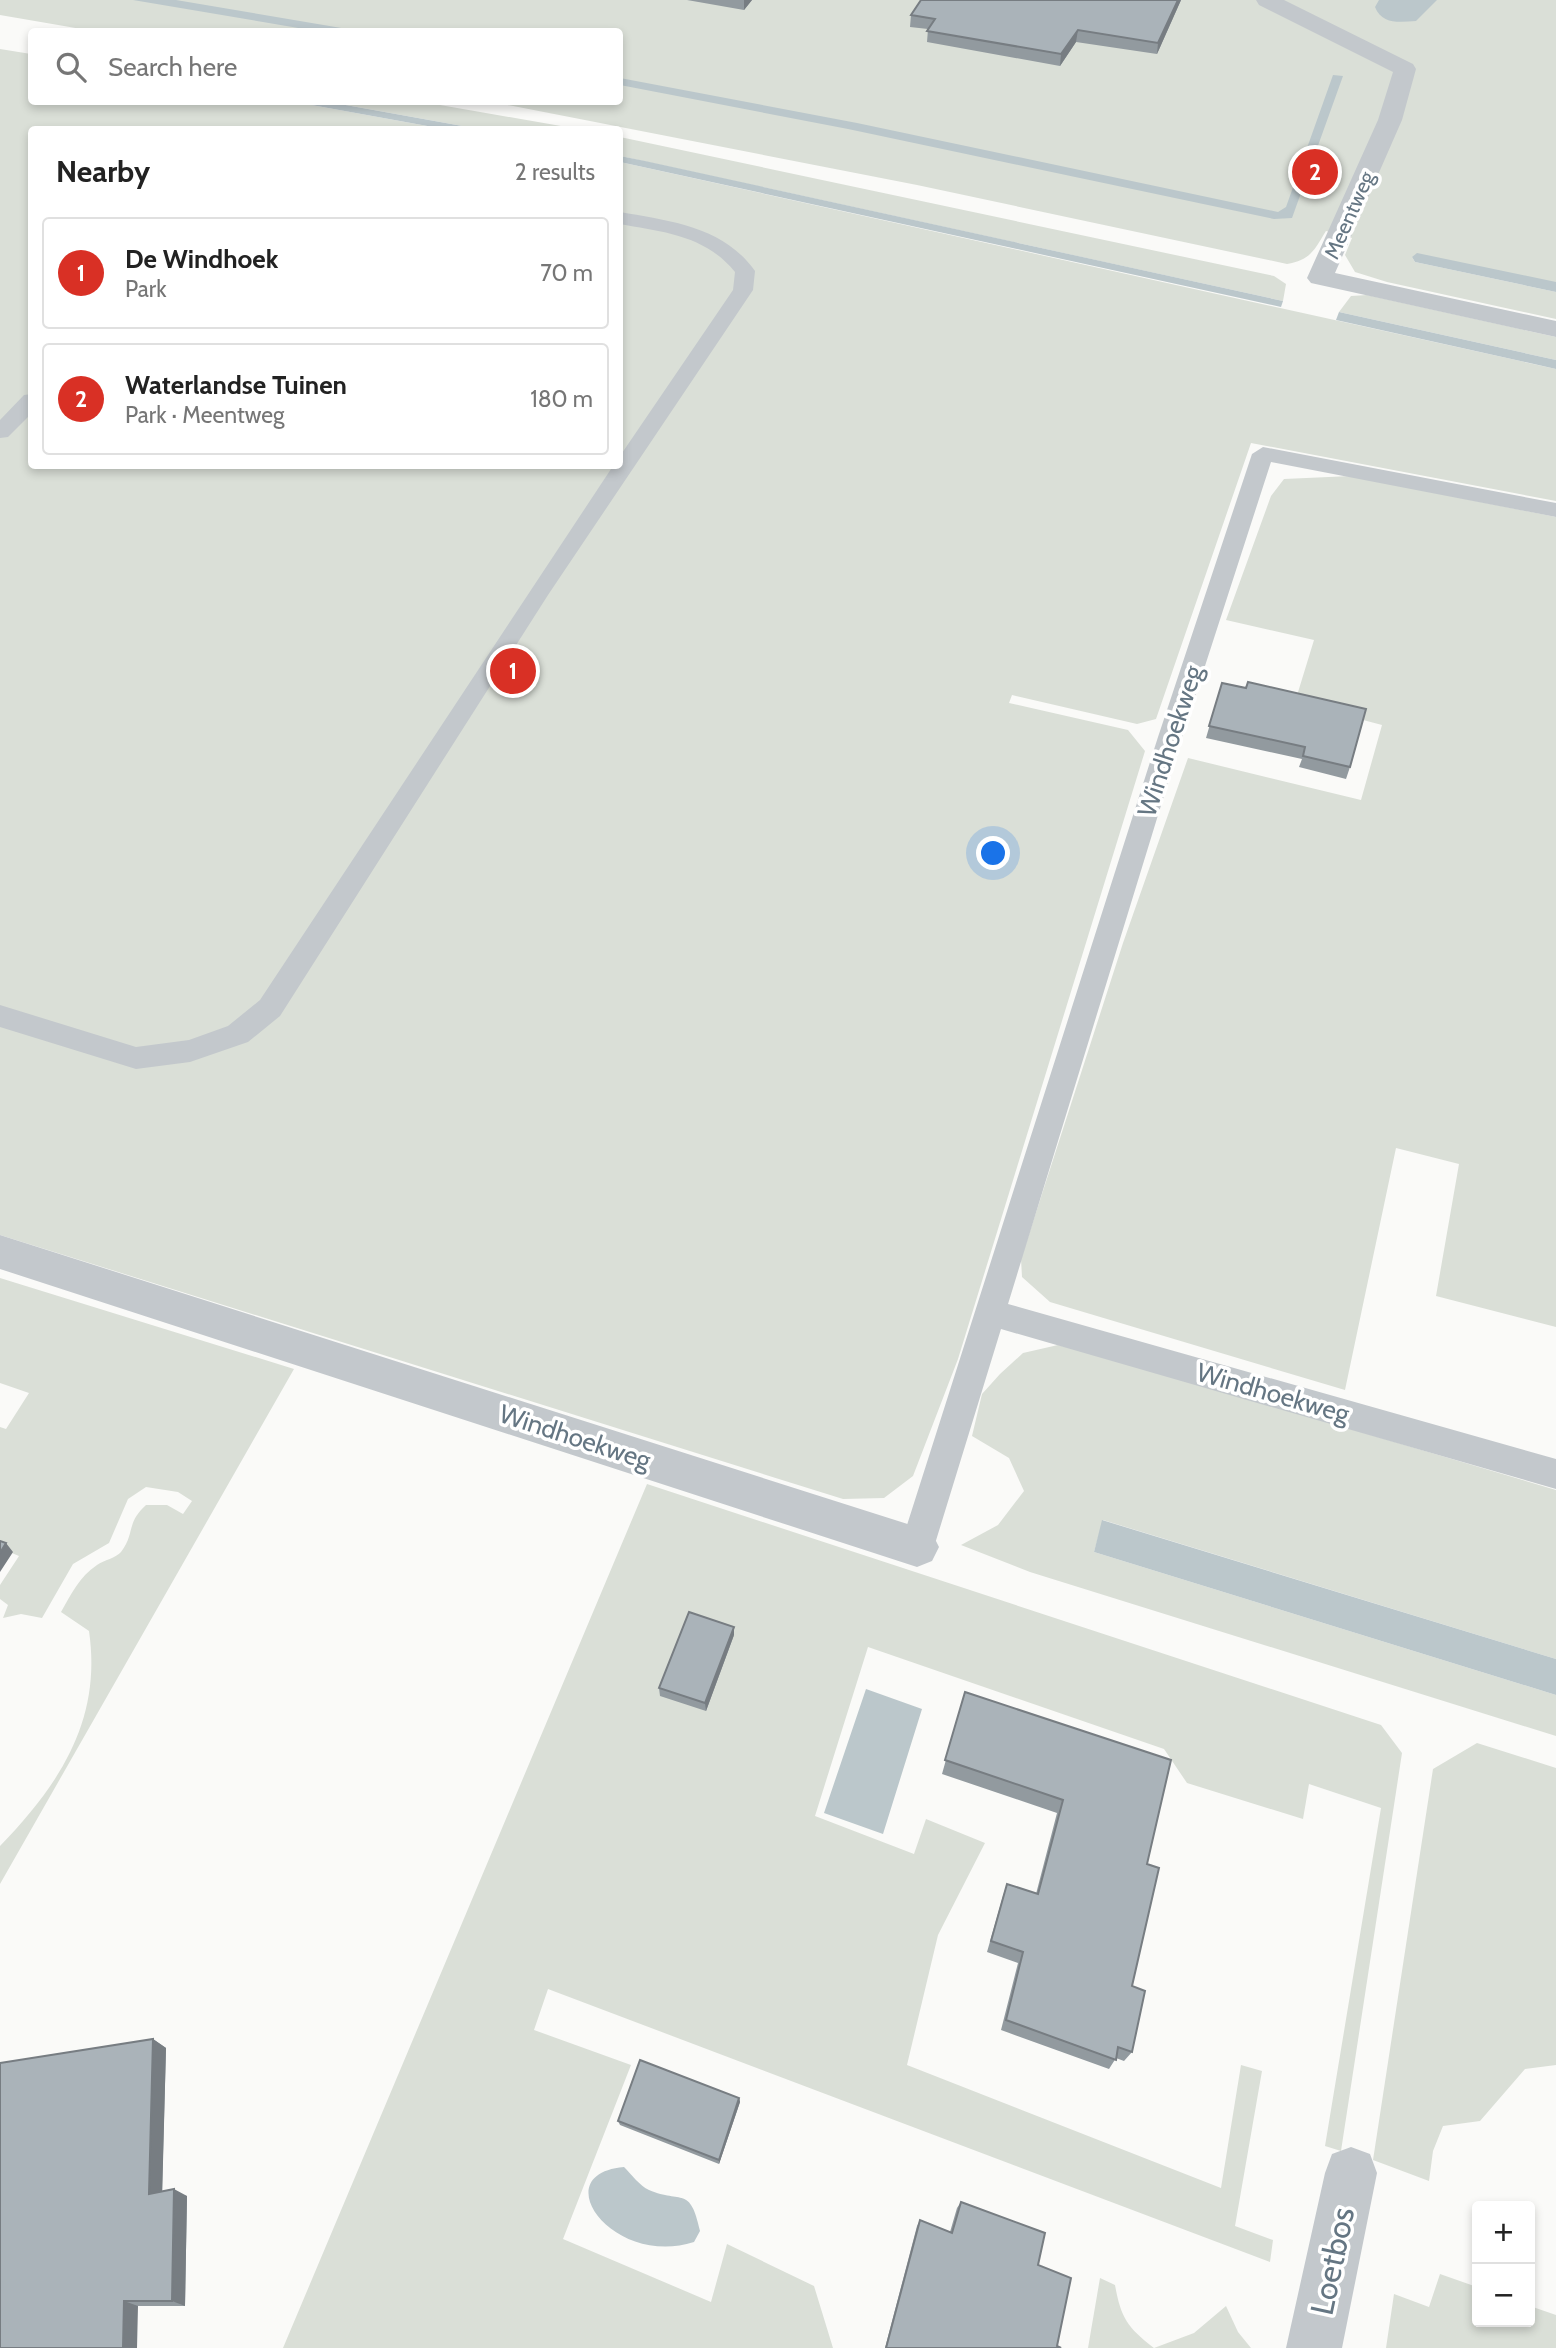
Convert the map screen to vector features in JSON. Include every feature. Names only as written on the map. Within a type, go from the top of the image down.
[{"type":"street","name":"Meentweg","points":[[1267,0],[1405,69],[1390,120],[1320,278],[1556,329]]},
{"type":"street","name":"Windhoekweg","points":[[0,1252],[917,1547]]},
{"type":"street","name":"Loetbos","points":[[1314,2348],[1351,2173]]},
{"type":"lane","points":[[623,219],[700,233],[734,255],[745,271],[743,290],[623,467]]},
{"type":"lane","points":[[0,432],[28,404]]},
{"type":"lane","name":"Windhoekweg","points":[[917,1547],[1170,737],[1263,454],[1556,510]]},
{"type":"lane","points":[[0,1016],[136,1058],[190,1051],[238,1034],[270,1008],[539,591],[622,469]]},
{"type":"lane","name":"Windhoekweg","points":[[990,1313],[1556,1474]]},
{"type":"shaded area","points":[[0,0],[1556,0],[1556,286],[1412,257],[1415,262],[1556,292],[1556,319],[1387,282],[1355,272],[1345,255],[1352,238],[1326,231],[1307,257],[1287,264],[917,185],[507,105],[623,105],[623,28],[76,28],[0,15]]},
{"type":"shaded area","points":[[133,0],[176,0],[341,28],[298,28]]},
{"type":"shaded area","points":[[1379,0],[1437,0],[1416,21],[1404,22],[1382,17],[1375,7]]},
{"type":"shaded area","points":[[0,49],[28,54],[28,105],[312,105],[427,126],[28,126],[28,469],[623,469],[623,163],[1556,369],[1556,501],[1251,443],[1156,719],[1137,724],[1012,695],[1009,703],[1128,730],[1145,751],[958,1359],[913,1476],[884,1498],[843,1499],[0,1235]]},
{"type":"shaded area","points":[[1333,75],[1343,76],[1292,218],[1274,219],[848,129],[623,86],[623,79],[857,123],[1278,212],[1286,207]]},
{"type":"shaded area","points":[[312,105],[346,105],[462,126],[427,126]]},
{"type":"shaded area","points":[[346,105],[440,105],[561,126],[462,126]]},
{"type":"shaded area","points":[[623,138],[1274,276],[1286,284],[1283,301],[623,157]]},
{"type":"shaded area","points":[[623,157],[1283,301],[1281,307],[623,163]]},
{"type":"shaded area","points":[[1417,253],[1556,282],[1556,292],[1415,262],[1412,257]]},
{"type":"shaded area","points":[[1367,295],[1556,337],[1556,360],[1339,312],[1351,296]]},
{"type":"shaded area","points":[[1339,312],[1556,360],[1556,369],[1336,320]]},
{"type":"shaded area","points":[[1351,476],[1556,517],[1556,1327],[1436,1296],[1459,1164],[1396,1148],[1345,1390],[1050,1302],[1022,1277],[1021,1259],[1123,943],[1188,758],[1361,800],[1382,725],[1295,702],[1314,640],[1226,620],[1271,496],[1284,479]]},
{"type":"shaded area","points":[[0,1278],[294,1369],[0,1884],[0,1846],[22,1823],[58,1774],[72,1749],[89,1693],[89,1631],[61,1612],[85,1575],[121,1552],[136,1517],[146,1505],[167,1505],[183,1514],[192,1501],[178,1492],[146,1487],[128,1499],[109,1543],[73,1564],[42,1618],[21,1614],[3,1618],[8,1605],[0,1599],[0,1585],[19,1556],[0,1548],[0,1427],[6,1429],[29,1393],[0,1383]]},
{"type":"shaded area","points":[[1058,1345],[1129,1363],[1556,1490],[1556,1659],[1103,1520],[1094,1552],[1556,1695],[1556,1736],[1030,1572],[961,1545],[998,1525],[1024,1491],[1009,1458],[972,1436],[982,1394],[1023,1353]]},
{"type":"shaded area","points":[[647,1484],[1381,1725],[1402,1753],[1341,2151],[1325,2146],[1381,1808],[1309,1784],[1303,1819],[1187,1783],[1164,1749],[868,1647],[815,1816],[914,1854],[926,1819],[985,1843],[938,1935],[907,2065],[1221,2188],[1241,2065],[1262,2071],[1235,2226],[1273,2240],[1270,2262],[548,1989],[534,2030],[631,2065],[563,2239],[711,2302],[727,2244],[814,2286],[833,2348],[283,2348]]},
{"type":"shaded area","points":[[1102,1520],[1556,1659],[1556,1695],[1094,1552]]},
{"type":"shaded area","points":[[866,1689],[922,1709],[883,1834],[824,1813]]},
{"type":"shaded area","points":[[1477,1743],[1556,1768],[1556,2065],[1525,2069],[1480,2121],[1443,2126],[1433,2151],[1429,2181],[1373,2160],[1433,1769]]},
{"type":"shaded area","points":[[624,2167],[649,2190],[688,2202],[700,2231],[694,2242],[664,2247],[638,2242],[615,2232],[599,2217],[590,2201],[590,2185],[601,2173]]},
{"type":"shaded area","points":[[1440,2274],[1472,2285],[1472,2327],[1535,2327],[1535,2308],[1556,2315],[1556,2348],[1386,2348],[1394,2294],[1429,2307]]},
{"type":"shaded area","points":[[1100,2278],[1115,2285],[1127,2321],[1137,2334],[1154,2348],[1088,2348]]},
{"type":"shaded area","points":[[1226,2306],[1238,2332],[1251,2348],[1154,2348],[1194,2333]]},
{"type":"building","points":[[921,0],[1178,0],[1158,43],[1078,30],[1061,54],[927,31],[935,19],[911,15]]},
{"type":"building","points":[[1248,682],[1366,709],[1350,767],[1303,756],[1305,747],[1209,726],[1222,683],[1246,688]]},
{"type":"building","points":[[0,1541],[6,1543],[0,1553]]},
{"type":"building","points":[[689,1612],[734,1627],[705,1703],[659,1688]]},
{"type":"building","points":[[965,1692],[1171,1760],[1147,1864],[1159,1868],[1132,1986],[1145,1991],[1132,2052],[1118,2047],[1116,2060],[1006,2020],[1023,1952],[991,1941],[1007,1884],[1038,1894],[1063,1800],[945,1760]]},
{"type":"building","points":[[153,2039],[149,2194],[174,2189],[172,2301],[124,2301],[123,2348],[0,2348],[0,2063]]},
{"type":"building","points":[[640,2060],[739,2098],[719,2160],[618,2121]]},
{"type":"building","points":[[961,2202],[1045,2233],[1038,2265],[1071,2278],[1057,2346],[1061,2348],[886,2348],[920,2220],[952,2233]]},
{"type":"place","name":"Waterlandse Tuinen","points":[[1315,172]]},
{"type":"place","name":"De Windhoek","points":[[513,671]]}]
